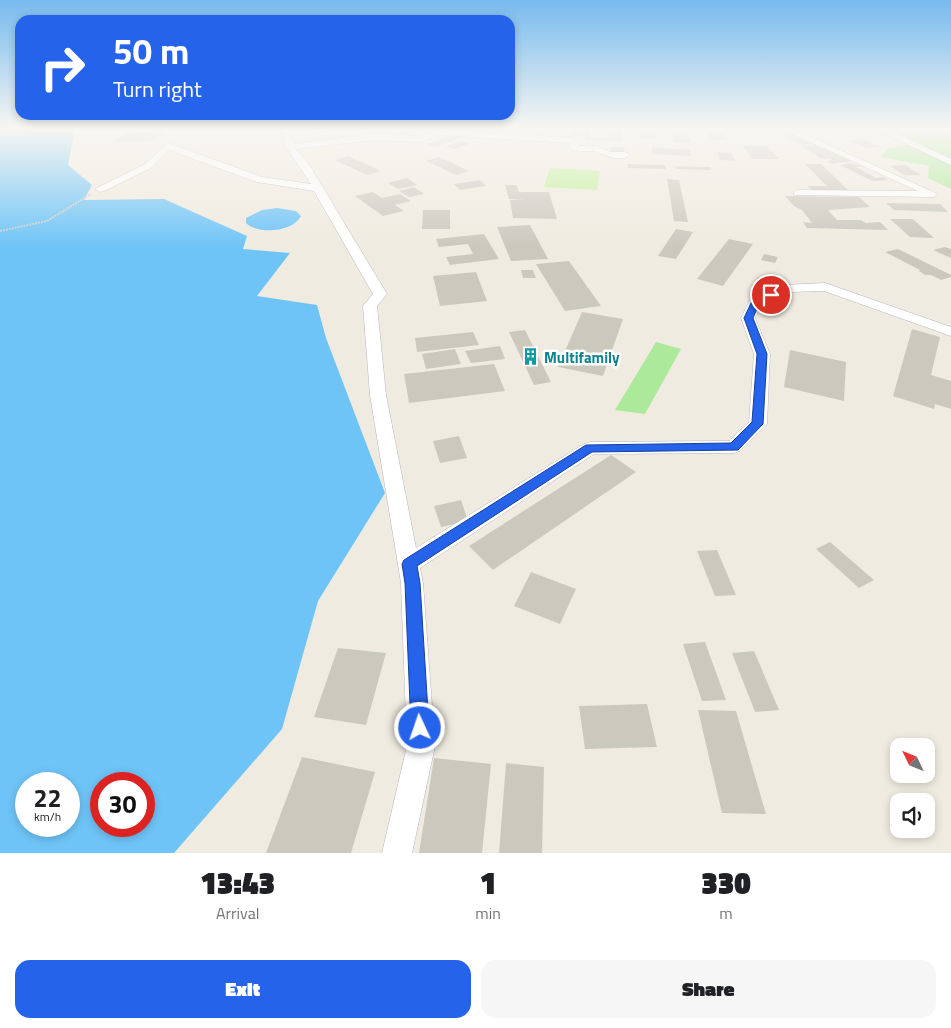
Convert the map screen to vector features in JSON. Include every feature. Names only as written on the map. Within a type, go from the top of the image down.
[{"type":"street","points":[[100,189],[144,168]]},
{"type":"street","points":[[227,168],[260,180],[317,188]]},
{"type":"street","points":[[306,168],[380,294],[370,306],[378,394],[412,583],[421,746],[397,853]]},
{"type":"street","points":[[798,193],[933,194],[874,168]]},
{"type":"street","points":[[409,564],[590,448],[734,447],[758,424],[762,354],[748,318],[755,302],[788,288],[825,288],[951,332]]},
{"type":"path","points":[[0,231],[47,221],[100,189]]},
{"type":"green space","points":[[550,168],[600,171],[597,190],[544,187]]},
{"type":"green space","points":[[929,168],[951,168],[951,189],[928,178]]},
{"type":"green space","points":[[656,342],[681,349],[645,414],[615,410]]},
{"type":"water","points":[[0,168],[71,168],[92,185],[84,200],[164,199],[247,236],[243,249],[290,253],[257,296],[317,305],[326,338],[385,493],[318,601],[282,729],[174,853],[0,853]]},
{"type":"water","points":[[277,208],[296,211],[301,216],[291,226],[275,230],[259,229],[251,227],[246,223],[246,218],[262,210]]},
{"type":"building","points":[[352,168],[374,168],[381,171],[367,175]]},
{"type":"building","points":[[441,168],[462,168],[469,171],[456,175]]},
{"type":"building","points":[[628,168],[666,168],[666,169]]},
{"type":"building","points":[[711,168],[712,170],[677,169]]},
{"type":"building","points":[[809,168],[825,168],[848,190],[812,190],[807,186],[827,186]]},
{"type":"building","points":[[846,168],[857,168],[876,178],[883,177],[888,180],[872,181]]},
{"type":"building","points":[[893,168],[909,168],[921,175],[904,175]]},
{"type":"building","points":[[407,178],[417,185],[398,189],[388,183]]},
{"type":"building","points":[[667,179],[679,180],[688,222],[674,221]]},
{"type":"building","points":[[480,180],[486,186],[460,190],[454,184]]},
{"type":"building","points":[[505,185],[516,185],[519,192],[549,192],[557,219],[513,218],[510,200],[526,200],[509,199]]},
{"type":"building","points":[[414,187],[424,194],[409,197],[399,191]]},
{"type":"building","points":[[373,192],[382,198],[400,194],[411,201],[395,205],[404,211],[383,216],[355,196]]},
{"type":"building","points":[[785,196],[859,197],[870,207],[828,210],[837,220],[861,220],[866,223],[880,222],[888,230],[807,228],[803,222],[812,223],[802,210],[794,206]]},
{"type":"building","points":[[886,203],[940,204],[948,212],[894,210]]},
{"type":"building","points":[[423,210],[450,210],[450,229],[422,229]]},
{"type":"building","points":[[890,219],[913,219],[934,238],[910,237]]},
{"type":"building","points":[[530,225],[548,259],[511,261],[497,227]]},
{"type":"building","points":[[676,229],[693,232],[676,259],[658,256]]},
{"type":"building","points":[[484,234],[499,259],[450,265],[446,257],[473,254],[468,244],[439,247],[436,239]]},
{"type":"building","points":[[729,239],[753,244],[723,286],[697,279]]},
{"type":"building","points":[[945,247],[951,249],[951,258],[933,250]]},
{"type":"building","points":[[898,249],[951,275],[951,277],[941,280],[931,275],[925,275],[920,270],[885,252]]},
{"type":"building","points":[[764,254],[778,257],[775,263],[761,260]]},
{"type":"building","points":[[569,261],[601,306],[565,311],[536,264]]},
{"type":"building","points":[[521,270],[533,270],[536,278],[523,278]]},
{"type":"building","points":[[476,272],[487,301],[440,306],[433,276]]},
{"type":"building","points":[[582,312],[623,319],[603,376],[558,367]]},
{"type":"building","points":[[912,329],[940,337],[931,375],[951,381],[951,409],[935,404],[934,409],[893,396]]},
{"type":"building","name":"Multifamily","points":[[525,330],[551,382],[534,385],[509,332]]},
{"type":"building","points":[[473,332],[479,345],[417,352],[415,338]]},
{"type":"building","points":[[500,346],[505,359],[471,363],[465,351]]},
{"type":"building","points":[[455,349],[461,364],[426,369],[422,354]]},
{"type":"building","points":[[790,350],[846,362],[844,401],[784,387]]},
{"type":"building","points":[[494,364],[505,391],[409,403],[404,374]]},
{"type":"building","points":[[459,436],[467,458],[440,463],[433,441]]},
{"type":"building","points":[[611,455],[636,472],[493,570],[469,546]]},
{"type":"building","points":[[461,500],[468,521],[441,527],[434,506]]},
{"type":"building","points":[[830,542],[874,580],[859,588],[816,549]]},
{"type":"building","points":[[717,550],[736,595],[715,596],[697,551]]},
{"type":"building","points":[[531,572],[576,589],[560,624],[514,606]]},
{"type":"building","points":[[705,642],[726,700],[702,701],[683,644]]},
{"type":"building","points":[[338,648],[386,653],[366,725],[314,717]]},
{"type":"building","points":[[754,651],[779,710],[755,712],[732,653]]},
{"type":"building","points":[[647,704],[657,747],[585,749],[579,706]]},
{"type":"building","points":[[698,710],[736,711],[766,814],[722,813]]},
{"type":"building","points":[[302,757],[375,772],[351,853],[266,853]]},
{"type":"building","points":[[434,758],[491,764],[482,853],[419,853]]},
{"type":"building","points":[[506,763],[544,767],[542,853],[499,853]]},
{"type":"place","name":"Multifamily","points":[[530,357]]},
{"type":"route","points":[[420,728],[412,583],[409,564],[590,448],[734,447],[758,424],[762,354],[748,318],[755,302],[771,295]]}]
